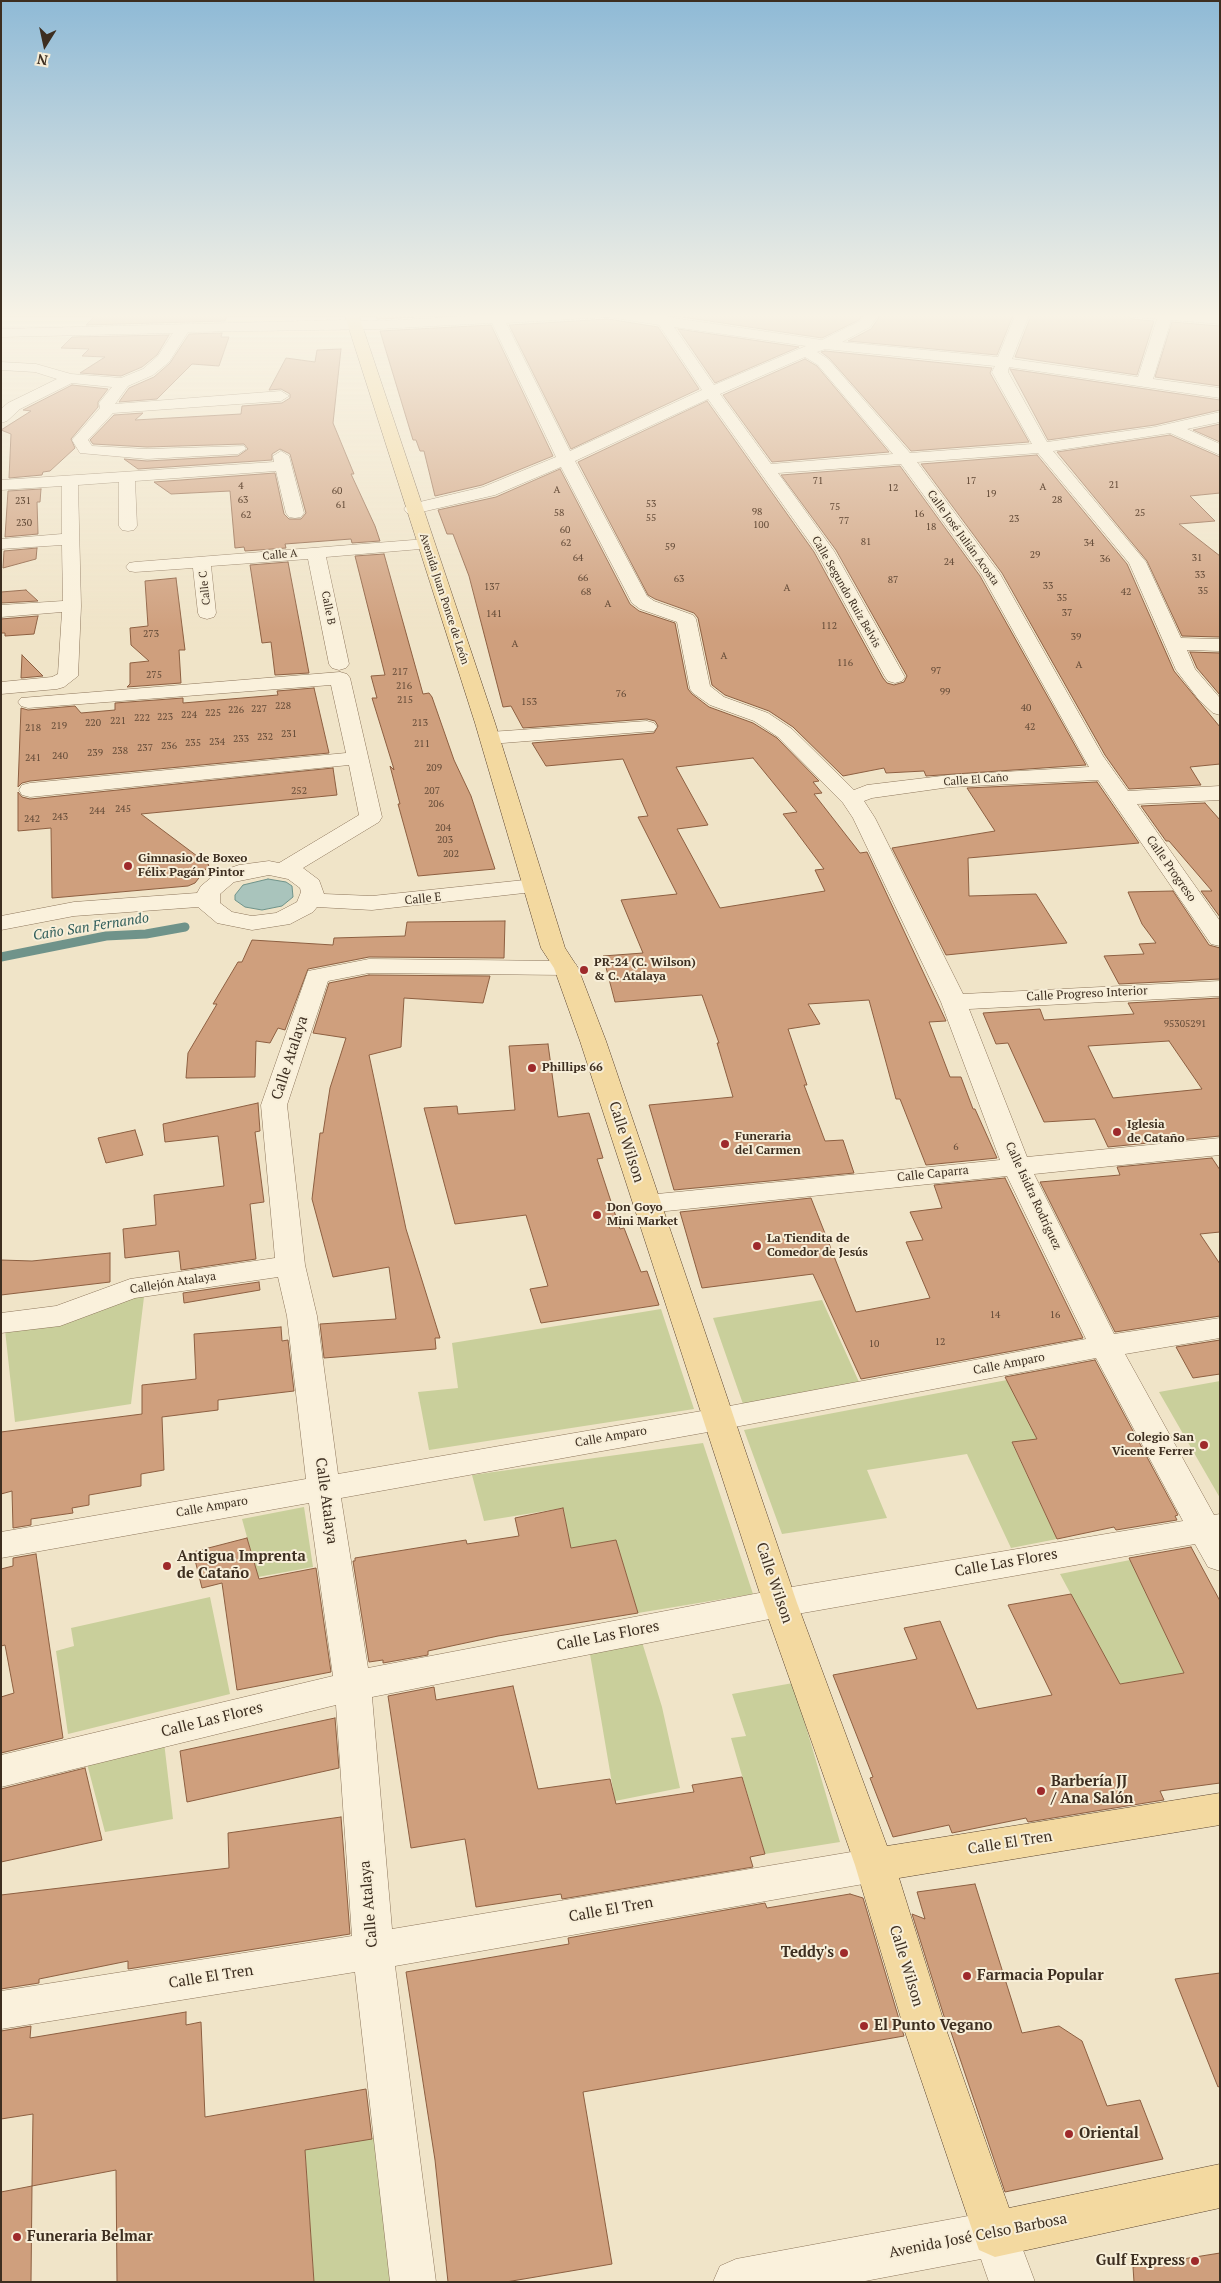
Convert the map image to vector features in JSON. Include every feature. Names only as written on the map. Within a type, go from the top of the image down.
[{"type":"main road","name":"Avenida Juan Ponce de León","points":[[385,420],[490,738],[534,886]]},
{"type":"main road","name":"Calle Wilson","points":[[534,886],[553,948],[566,968],[647,1204],[780,1603],[875,1865],[926,2032],[995,2234]]},
{"type":"main road","name":"Calle El Tren","points":[[875,1865],[1220,1810]]},
{"type":"main road","name":"Avenida José Celso Barbosa","points":[[995,2234],[1220,2186]]},
{"type":"street","points":[[99,420],[80,440],[86,450],[147,454],[238,449]]},
{"type":"street","points":[[548,420],[567,458]]},
{"type":"street","points":[[414,508],[489,491],[651,420]]},
{"type":"street","name":"Calle Segundo Ruiz Belvis","points":[[731,420],[824,551],[895,677]]},
{"type":"street","name":"Calle José Julián Acosta","points":[[872,420],[905,458],[991,574],[1103,773],[1122,798]]},
{"type":"street","points":[[1026,420],[1042,448],[1137,562],[1186,670],[1206,696],[1220,708]]},
{"type":"street","points":[[767,469],[1042,448],[1172,428],[1209,420]]},
{"type":"street","points":[[1172,428],[1220,450]]},
{"type":"street","name":"Calle Isidra Rodríguez","points":[[567,458],[570,468],[639,599],[647,605],[686,619],[700,689],[717,701],[761,717],[785,733],[850,798],[864,818],[954,1002],[1016,1165],[1105,1346],[1215,1538]]},
{"type":"street","points":[[1,485],[127,476],[282,461],[295,513]]},
{"type":"street","points":[[127,476],[128,526]]},
{"type":"street","points":[[1,688],[57,683],[68,676],[72,606],[70,480]]},
{"type":"street","points":[[1,544],[71,539]]},
{"type":"street","name":"Calle A","points":[[135,567],[426,544]]},
{"type":"street","name":"Calle B","points":[[316,552],[339,664]]},
{"type":"street","name":"Calle C","points":[[202,563],[207,613]]},
{"type":"street","points":[[1,611],[72,606]]},
{"type":"street","points":[[1175,644],[1220,645]]},
{"type":"street","points":[[28,702],[340,678],[356,758],[371,817],[283,870]]},
{"type":"street","points":[[490,738],[647,727]]},
{"type":"street","points":[[30,790],[356,758]]},
{"type":"street","name":"Calle El Caño","points":[[850,798],[868,792],[950,781],[1103,773]]},
{"type":"street","points":[[1122,798],[1220,793]]},
{"type":"street","name":"Calle Progreso","points":[[1122,798],[1220,939]]},
{"type":"street","points":[[254,869],[283,870],[295,873],[311,885],[313,892],[311,900],[295,914],[282,919],[252,923],[225,918],[215,913],[209,906],[207,899],[216,883],[232,874],[254,869]]},
{"type":"street","name":"Calle E","points":[[311,900],[372,903],[534,886]]},
{"type":"street","points":[[1,922],[74,909],[207,899]]},
{"type":"street","name":"Calle Atalaya","points":[[413,2282],[373,1951],[353,1686],[323,1487],[302,1316],[290,1265],[274,1105],[317,976],[369,966],[566,968]]},
{"type":"street","name":"Calle Progreso Interior","points":[[954,1002],[1220,988]]},
{"type":"street","name":"Calle Caparra","points":[[647,1204],[1016,1165],[1220,1146]]},
{"type":"street","name":"Callejón Atalaya","points":[[1,1323],[60,1316],[130,1289],[290,1265]]},
{"type":"street","name":"Calle Amparo","points":[[1,1545],[719,1418],[1105,1346],[1220,1328]]},
{"type":"street","name":"Calle Las Flores","points":[[1,1770],[353,1686],[780,1603],[1215,1538]]},
{"type":"street","name":"Calle El Tren","points":[[1,2010],[373,1951],[875,1865]]},
{"type":"street","name":"Avenida José Celso Barbosa","points":[[736,2282],[995,2234]]},
{"type":"street","name":"Calle Wilson","points":[[995,2234],[1012,2282]]},
{"type":"green space","points":[[134,1296],[144,1297],[131,1404],[15,1422],[5,1330]]},
{"type":"green space","points":[[822,1300],[859,1382],[743,1404],[713,1318]]},
{"type":"green space","points":[[661,1309],[694,1409],[429,1450],[418,1392],[458,1388],[452,1343]]},
{"type":"green space","points":[[1007,1380],[1037,1439],[1012,1443],[1057,1539],[1011,1548],[967,1454],[867,1470],[887,1518],[782,1534],[744,1430]]},
{"type":"green space","name":"Colegio San Vicente Ferrer","points":[[1220,1381],[1220,1498],[1159,1392]]},
{"type":"green space","points":[[703,1443],[753,1594],[638,1613],[616,1540],[571,1548],[563,1508],[484,1521],[472,1475]]},
{"type":"green space","points":[[304,1507],[313,1567],[258,1577],[242,1519]]},
{"type":"green space","points":[[1130,1560],[1184,1673],[1119,1684],[1060,1574]]},
{"type":"green space","points":[[210,1597],[230,1694],[68,1734],[56,1651],[74,1646],[71,1628]]},
{"type":"green space","points":[[642,1642],[662,1707],[680,1788],[615,1801],[590,1654]]},
{"type":"green space","points":[[793,1683],[840,1842],[765,1854],[731,1738],[746,1736],[732,1694]]},
{"type":"green space","points":[[164,1742],[173,1819],[105,1832],[86,1760]]},
{"type":"green space","points":[[380,2137],[392,2282],[314,2282],[305,2150]]},
{"type":"water","points":[[268,879],[286,882],[292,886],[293,897],[282,906],[262,910],[245,907],[235,900],[235,895],[243,885]]},
{"type":"building","points":[[18,420],[87,420],[71,439],[75,448],[50,471],[43,472],[42,475],[9,478],[11,434],[1,430]]},
{"type":"building","points":[[110,420],[333,420],[333,423],[354,474],[351,474],[380,541],[352,543],[351,539],[285,544],[286,548],[245,551],[244,547],[235,548],[230,491],[171,494],[154,482],[275,473],[284,514],[289,519],[301,519],[306,513],[290,454],[280,449],[272,454],[272,460],[138,469],[124,459],[147,461],[238,456],[248,449],[244,444],[147,447],[93,444],[90,440]]},
{"type":"building","points":[[407,420],[536,420],[553,456],[482,485],[435,496],[424,451],[420,451],[416,440],[413,440]]},
{"type":"building","points":[[556,420],[634,420],[571,449]]},
{"type":"building","points":[[668,420],[720,420],[814,552],[883,678],[887,683],[894,685],[904,682],[907,676],[836,550],[781,475],[900,466],[980,576],[1086,765],[926,776],[924,771],[886,773],[884,768],[843,776],[793,727],[769,711],[725,695],[712,685],[698,618],[694,613],[648,595],[578,462]]},
{"type":"building","points":[[741,420],[862,420],[889,452],[772,462]]},
{"type":"building","points":[[883,420],[1016,420],[1029,442],[911,451]]},
{"type":"building","points":[[1037,420],[1179,420],[1155,425],[1048,440]]},
{"type":"building","points":[[1220,424],[1220,442],[1193,430]]},
{"type":"building","points":[[1170,435],[1220,457],[1220,493],[1190,496],[1215,521],[1179,524],[1220,556],[1220,637],[1182,636],[1147,561],[1057,452]]},
{"type":"building","points":[[1037,455],[1127,564],[1174,671],[1220,727],[1220,764],[1190,767],[1201,785],[1129,789],[1105,755],[1002,573],[921,464]]},
{"type":"building","points":[[560,469],[630,604],[639,611],[675,623],[688,689],[692,694],[709,707],[753,723],[777,738],[819,781],[813,782],[822,793],[814,794],[860,853],[867,852],[946,1021],[929,1022],[950,1077],[961,1077],[973,1109],[975,1109],[997,1158],[926,1165],[900,1099],[896,1099],[869,1000],[808,1004],[820,1024],[788,1029],[807,1085],[804,1085],[825,1141],[843,1140],[854,1173],[674,1190],[649,1105],[733,1097],[717,1043],[719,1043],[702,995],[615,1002],[603,956],[643,953],[621,900],[677,894],[638,817],[648,816],[623,759],[546,766],[532,743],[654,733],[658,726],[655,721],[647,719],[523,728],[511,706],[503,707],[469,576],[453,534],[447,534],[438,510],[496,497]],"holes":[[[753,758],[797,812],[783,814],[824,869],[815,870],[825,891],[720,908],[677,829],[708,825],[676,767]]]},
{"type":"building","points":[[41,489],[40,502],[37,502],[38,534],[5,537],[8,491]]},
{"type":"building","points":[[37,548],[36,559],[3,568],[4,551]]},
{"type":"building","points":[[384,554],[423,694],[429,693],[432,697],[454,760],[471,796],[495,869],[418,876],[398,804],[400,804],[390,766],[394,770],[393,766],[372,698],[377,698],[371,676],[385,675],[355,556]]},
{"type":"building","points":[[288,562],[309,673],[275,675],[271,642],[262,643],[250,565]]},
{"type":"building","points":[[176,578],[185,650],[179,650],[181,683],[127,687],[130,684],[130,663],[149,661],[131,645],[130,628],[148,626],[145,581]]},
{"type":"building","points":[[26,590],[38,601],[1,603],[1,592]]},
{"type":"building","points":[[38,616],[34,634],[5,636],[5,633],[1,633],[1,619]]},
{"type":"building","points":[[1190,652],[1220,653],[1220,695],[1197,668]]},
{"type":"building","points":[[22,655],[43,676],[21,678]]},
{"type":"building","points":[[314,688],[329,753],[30,781],[22,783],[18,787],[21,708],[28,710],[75,706],[81,713],[115,710],[115,703],[183,698],[183,703],[278,695],[277,691]]},
{"type":"building","points":[[333,768],[337,795],[141,814],[209,865],[195,883],[188,886],[52,898],[51,828],[18,831],[18,792],[22,797],[30,799]]},
{"type":"building","points":[[1097,782],[1139,843],[968,858],[969,896],[1036,894],[1067,943],[946,955],[892,848],[995,831],[967,788]]},
{"type":"building","points":[[1205,803],[1220,820],[1220,917],[1201,891],[1212,891],[1169,841],[1166,841],[1141,806]]},
{"type":"building","points":[[1173,891],[1209,945],[1220,948],[1220,979],[1119,984],[1104,956],[1144,954],[1139,944],[1156,943],[1142,924],[1128,892]]},
{"type":"building","points":[[505,921],[504,958],[369,957],[308,969],[285,1030],[278,1028],[270,1043],[256,1041],[255,1077],[186,1078],[188,1053],[217,1004],[213,1004],[238,962],[242,962],[252,940],[333,945],[334,938],[405,936],[407,922]]},
{"type":"building","points":[[369,975],[490,976],[483,1003],[404,998],[401,1047],[369,1055],[406,1229],[440,1338],[435,1338],[436,1349],[324,1358],[320,1324],[396,1319],[389,1267],[333,1277],[312,1199],[320,1133],[323,1133],[330,1088],[346,1038],[313,1033],[329,983]]},
{"type":"building","points":[[1220,998],[1220,1136],[1108,1147],[1095,1119],[1044,1122],[1008,1043],[996,1044],[983,1013],[1040,1009],[1044,1020],[1134,1014],[1128,1003]],"holes":[[[1169,1041],[1202,1089],[1113,1098],[1088,1046]]]},
{"type":"building","points":[[548,1044],[558,1117],[589,1113],[603,1158],[597,1159],[620,1229],[624,1228],[641,1272],[647,1271],[659,1305],[541,1323],[530,1289],[548,1286],[526,1215],[455,1224],[424,1108],[457,1106],[458,1114],[515,1110],[509,1046]]},
{"type":"building","points":[[258,1103],[260,1131],[255,1132],[264,1202],[250,1204],[256,1259],[181,1270],[179,1251],[125,1258],[123,1229],[156,1225],[154,1195],[224,1186],[218,1136],[165,1142],[163,1124]]},
{"type":"building","points":[[135,1130],[143,1155],[106,1163],[98,1138]]},
{"type":"building","points":[[1212,1158],[1220,1170],[1220,1232],[1200,1234],[1220,1264],[1220,1316],[1115,1332],[1040,1182],[1120,1175],[1117,1167]]},
{"type":"building","points":[[1005,1178],[1083,1338],[861,1379],[813,1274],[702,1288],[680,1212],[811,1198],[856,1312],[930,1298],[906,1242],[923,1240],[910,1212],[942,1208],[934,1185]]},
{"type":"building","points":[[110,1253],[110,1282],[1,1295],[1,1260],[32,1261]]},
{"type":"building","points":[[259,1282],[260,1290],[184,1303],[183,1293]]},
{"type":"building","points":[[281,1327],[282,1341],[288,1340],[294,1391],[218,1400],[218,1410],[162,1417],[164,1470],[141,1474],[141,1486],[89,1495],[89,1505],[72,1508],[73,1513],[31,1519],[31,1525],[13,1528],[12,1491],[1,1494],[1,1432],[142,1414],[142,1385],[196,1379],[194,1334]]},
{"type":"building","points":[[1220,1340],[1220,1374],[1193,1378],[1176,1347]]},
{"type":"building","points":[[1095,1360],[1178,1515],[1175,1516],[1177,1520],[1116,1530],[1114,1527],[1057,1539],[1012,1442],[1037,1439],[1005,1377]]},
{"type":"building","points":[[563,1508],[571,1548],[616,1540],[638,1613],[498,1636],[428,1651],[428,1655],[383,1663],[383,1660],[369,1662],[353,1561],[355,1561],[355,1558],[466,1540],[467,1544],[519,1536],[515,1518]]},
{"type":"building","points":[[247,1538],[259,1579],[316,1568],[331,1672],[237,1690],[222,1583],[202,1588],[193,1552]]},
{"type":"building","points":[[1191,1547],[1220,1601],[1220,1783],[1160,1791],[1164,1800],[1028,1822],[1026,1818],[952,1833],[949,1825],[893,1837],[870,1778],[873,1777],[833,1675],[917,1659],[904,1628],[940,1621],[977,1709],[1052,1695],[1008,1605],[1071,1594],[1120,1684],[1184,1673],[1129,1558]]},
{"type":"building","points":[[36,1554],[63,1738],[1,1753],[1,1697],[14,1693],[5,1645],[1,1646],[1,1569],[13,1566],[13,1558]]},
{"type":"building","points":[[513,1686],[538,1789],[610,1779],[616,1804],[694,1792],[692,1785],[742,1777],[765,1854],[750,1857],[753,1867],[562,1899],[561,1894],[476,1907],[465,1839],[411,1848],[388,1696],[434,1687],[436,1700]]},
{"type":"building","points":[[335,1718],[339,1768],[187,1802],[180,1751]]},
{"type":"building","points":[[85,1768],[102,1840],[1,1862],[1,1789]]},
{"type":"building","points":[[341,1817],[350,1934],[128,1969],[128,1961],[39,1979],[39,1983],[1,1989],[1,1895],[229,1868],[228,1833]]},
{"type":"building","name":"Oriental","points":[[975,1884],[1022,2033],[1059,2026],[1082,2041],[1107,2106],[1140,2100],[1163,2159],[1005,2192],[950,2029],[948,2029],[912,1914],[925,1919],[917,1892]]},
{"type":"building","points":[[850,1894],[863,1898],[904,2036],[583,2092],[612,2264],[506,2282],[448,2282],[435,2160],[406,1972],[569,1944],[568,1938],[765,1903],[767,1908]]},
{"type":"building","points":[[1220,1973],[1220,2086],[1218,2087],[1175,1979]]},
{"type":"building","points":[[186,2012],[186,2025],[201,2022],[205,2117],[366,2089],[372,2139],[305,2150],[314,2282],[117,2282],[116,2170],[32,2186],[33,2114],[1,2119],[1,2031],[31,2026],[30,2038]]},
{"type":"building","name":"Funeraria Belmar","points":[[32,2186],[31,2282],[1,2282],[1,2192]]},
{"type":"building","name":"Gulf Express","points":[[1220,2253],[1220,2282],[1134,2282],[1133,2267]]},
{"type":"waterway","name":"Caño San Fernando","points":[[1,957],[106,936],[146,934],[185,927]]},
{"type":"place","name":"Gimnasio de Boxeo Félix Pagán Pintor","points":[[128,866]]},
{"type":"place","name":"PR-24 (C. Wilson) & C. Atalaya","points":[[584,970]]},
{"type":"place","name":"Phillips 66","points":[[532,1068]]},
{"type":"place","name":"Iglesia de Cataño","points":[[1117,1132]]},
{"type":"place","name":"Funeraria del Carmen","points":[[725,1144]]},
{"type":"place","name":"Don Goyo Mini Market","points":[[597,1215]]},
{"type":"place","name":"La Tiendita de Comedor de Jesús","points":[[757,1246]]},
{"type":"place","name":"Colegio San Vicente Ferrer","points":[[1204,1445]]},
{"type":"place","name":"Antigua Imprenta de Cataño","points":[[167,1566]]},
{"type":"place","name":"Barbería JJ / Ana Salón","points":[[1041,1791]]},
{"type":"place","name":"Teddy's","points":[[844,1953]]},
{"type":"place","name":"Farmacia Popular","points":[[967,1976]]},
{"type":"place","name":"El Punto Vegano","points":[[864,2026]]},
{"type":"place","name":"Oriental","points":[[1069,2134]]},
{"type":"place","name":"Funeraria Belmar","points":[[17,2237]]},
{"type":"place","name":"Gulf Express","points":[[1195,2261]]}]
